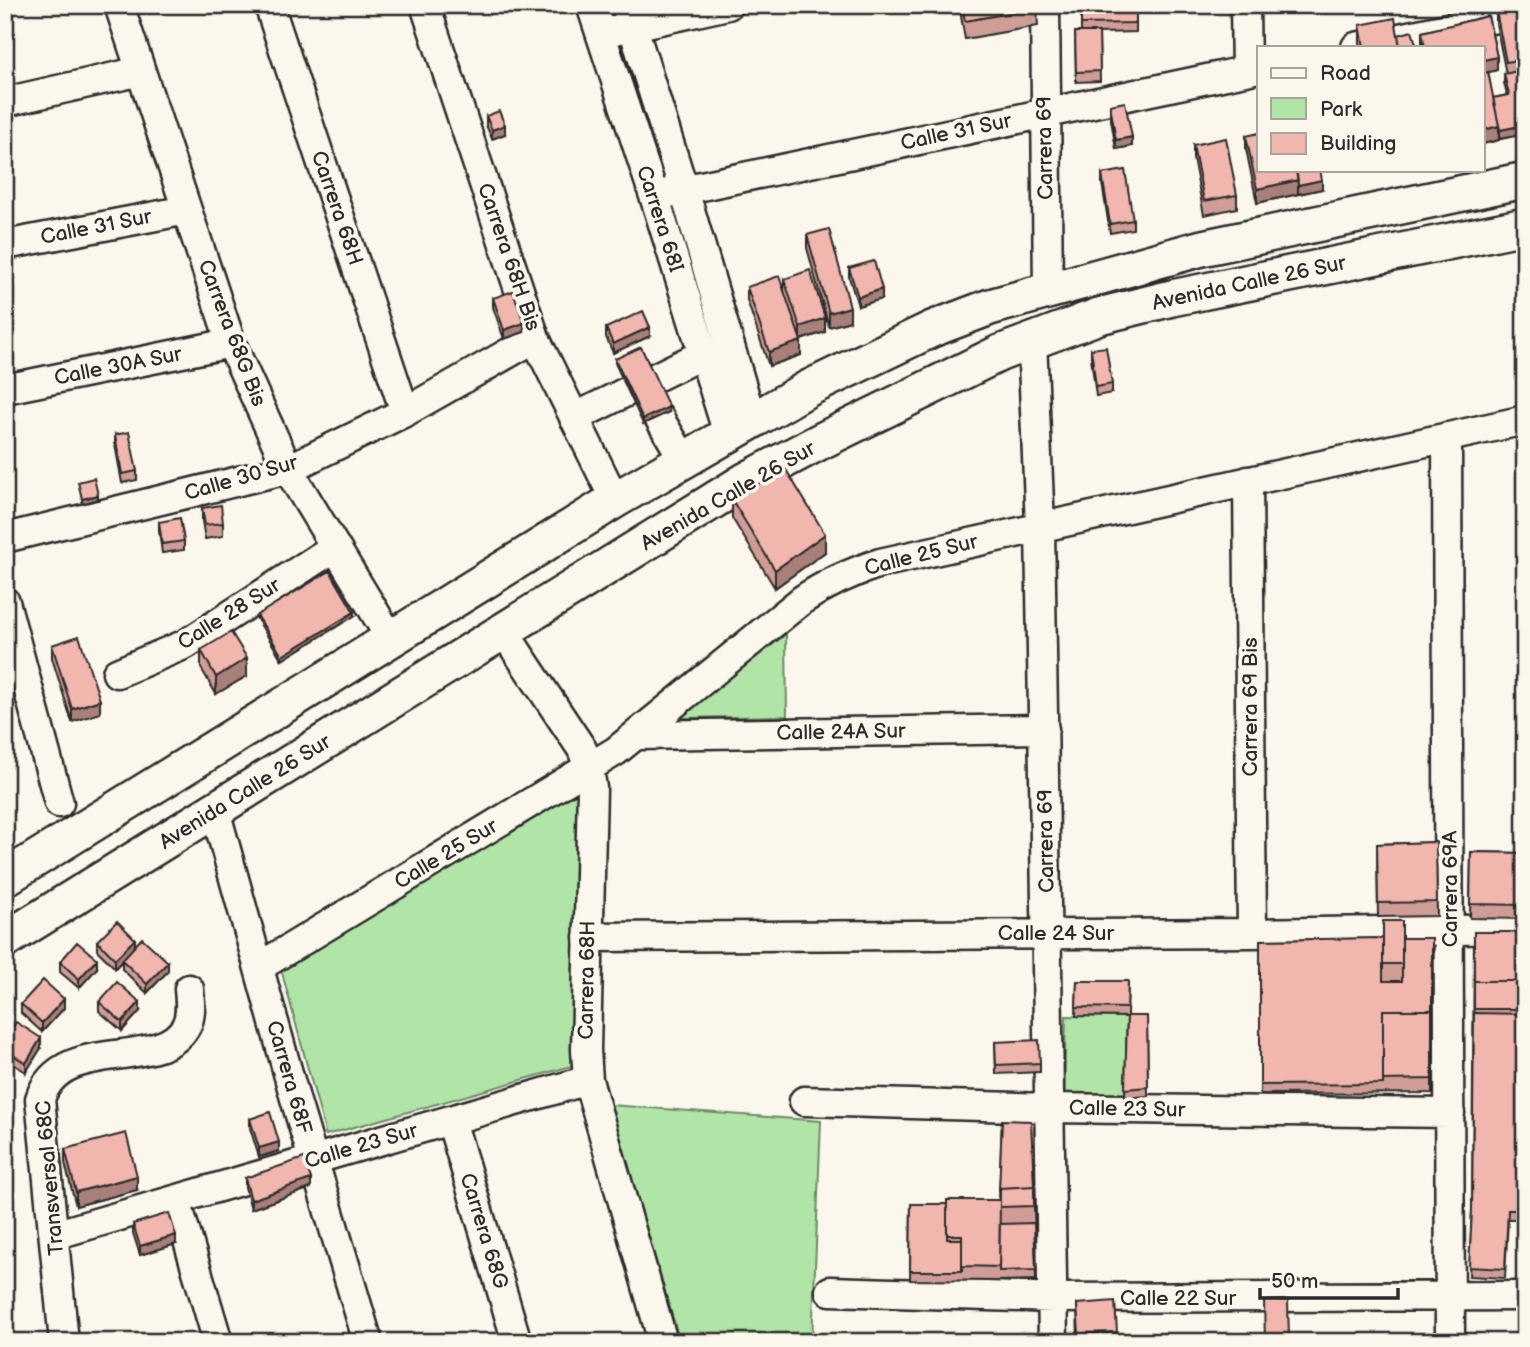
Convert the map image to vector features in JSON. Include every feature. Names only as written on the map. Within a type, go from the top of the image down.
[{"type":"main road","name":"Avenida Calle 26 Sur","points":[[5,878],[615,500],[809,388],[932,329],[990,307],[1202,248],[1525,180]]},
{"type":"main road","name":"Avenida Calle 26 Sur","points":[[5,940],[746,481],[872,415],[1000,353],[1099,316],[1172,298],[1525,226]]},
{"type":"main road","points":[[5,871],[59,844]]},
{"type":"street","name":"Carrera 68G Bis","points":[[119,5],[231,343],[288,469],[391,639]]},
{"type":"street","name":"Carrera 68H","points":[[269,5],[405,412]]},
{"type":"street","name":"Carrera 68H Bis","points":[[425,5],[535,338],[615,500]]},
{"type":"street","name":"Carrera 68I","points":[[591,5],[703,354],[740,428]]},
{"type":"street","points":[[600,34],[630,16],[728,5]]},
{"type":"street","name":"Carrera 69","points":[[1045,5],[1048,290]]},
{"type":"street","points":[[1245,5],[1252,69]]},
{"type":"street","points":[[1359,46],[1442,17],[1525,12]]},
{"type":"street","name":"Carrera 68I","points":[[630,16],[684,190],[740,428]]},
{"type":"street","name":"Calle 31 Sur","points":[[654,196],[1252,69]]},
{"type":"street","points":[[5,102],[141,71]]},
{"type":"street","name":"Calle 31 Sur","points":[[5,245],[187,210]]},
{"type":"street","name":"Calle 30 Sur","points":[[5,538],[288,469],[405,412],[535,338]]},
{"type":"street","name":"Carrera 69","points":[[1032,340],[1040,526],[1049,1108],[1039,1208],[1054,1298],[1053,1342]]},
{"type":"street","name":"Calle 30A Sur","points":[[5,388],[231,343]]},
{"type":"street","points":[[654,378],[703,354]]},
{"type":"street","points":[[574,418],[628,391]]},
{"type":"street","points":[[658,416],[684,460]]},
{"type":"street","name":"Calle 25 Sur","points":[[259,968],[589,768],[638,735],[802,600],[852,572],[1040,526],[1525,420]]},
{"type":"street","name":"Carrera 69A","points":[[1447,437],[1450,1342]]},
{"type":"street","name":"Carrera 69 Bis","points":[[1248,481],[1252,933]]},
{"type":"street","name":"Calle 28 Sur","points":[[117,673],[186,644],[335,547]]},
{"type":"street","points":[[5,602],[15,680],[59,803]]},
{"type":"street","name":"Carrera 68H","points":[[504,632],[582,749],[589,768],[592,788],[587,1080],[663,1342]]},
{"type":"street","name":"Calle 24A Sur","points":[[638,735],[1044,729]]},
{"type":"street","name":"Carrera 68F","points":[[215,810],[313,1160],[368,1342]]},
{"type":"street","name":"Calle 24 Sur","points":[[588,937],[1525,929]]},
{"type":"street","name":"Transversal 68C","points":[[64,1342],[40,1099],[44,1087],[56,1073],[73,1064],[155,1047],[174,1040],[186,1026],[190,1012],[189,989]]},
{"type":"street","name":"Calle 23 Sur","points":[[54,1235],[587,1080]]},
{"type":"street","name":"Calle 23 Sur","points":[[804,1101],[1049,1108],[1450,1113]]},
{"type":"street","name":"Carrera 68G","points":[[451,1120],[517,1342]]},
{"type":"street","points":[[176,1200],[218,1342]]},
{"type":"street","name":"Calle 22 Sur","points":[[831,1291],[1054,1298],[1525,1296]]},
{"type":"green space","points":[[627,39],[667,169],[658,172],[617,42]]},
{"type":"green space","points":[[786,634],[787,716],[679,718]]},
{"type":"green space","points":[[578,790],[575,1065],[326,1135],[281,969]]},
{"type":"green space","points":[[1066,1016],[1127,1017],[1125,1098],[1064,1097]]},
{"type":"green space","points":[[610,1105],[821,1121],[812,1342],[680,1342]]},
{"type":"building","points":[[962,5],[1037,5],[1038,8],[965,21]]},
{"type":"building","points":[[1081,5],[1136,5],[1136,23],[1081,24]]},
{"type":"building","points":[[1525,7],[1525,59],[1506,62],[1496,11]]},
{"type":"building","points":[[1488,16],[1497,57],[1484,60],[1484,46],[1425,46],[1422,32]]},
{"type":"building","points":[[1395,18],[1400,46],[1364,46],[1360,25]]},
{"type":"building","points":[[1412,31],[1417,46],[1400,46],[1398,35]]},
{"type":"building","points":[[1075,32],[1099,32],[1100,71],[1076,72]]},
{"type":"building","points":[[1522,70],[1525,83],[1525,125],[1500,130],[1493,98],[1509,95],[1504,74]]},
{"type":"building","points":[[1488,72],[1499,126],[1484,130],[1484,73]]},
{"type":"building","points":[[1125,102],[1132,137],[1116,140],[1110,105]]},
{"type":"building","points":[[499,111],[505,125],[492,130],[486,116]]},
{"type":"building","points":[[1257,133],[1257,172],[1296,172],[1298,180],[1257,189],[1246,136]]},
{"type":"building","points":[[1226,138],[1237,195],[1204,201],[1193,145]]},
{"type":"building","points":[[1125,170],[1133,220],[1110,224],[1102,174]]},
{"type":"building","points":[[1296,172],[1320,172],[1322,180],[1298,185]]},
{"type":"building","points":[[829,229],[850,307],[829,313],[807,235]]},
{"type":"building","points":[[874,261],[882,289],[858,297],[849,268]]},
{"type":"building","points":[[810,270],[825,318],[800,327],[784,279]]},
{"type":"building","points":[[779,276],[801,341],[769,352],[747,287]]},
{"type":"building","points":[[513,291],[524,323],[504,330],[493,298]]},
{"type":"building","points":[[643,311],[650,327],[613,344],[606,328]]},
{"type":"building","points":[[641,347],[669,407],[643,419],[615,359]]},
{"type":"building","points":[[1106,347],[1112,384],[1096,387],[1091,349]]},
{"type":"building","points":[[129,432],[137,471],[122,474],[115,435]]},
{"type":"building","points":[[785,468],[825,534],[775,570],[732,500]]},
{"type":"building","points":[[94,478],[98,495],[82,499],[78,482]]},
{"type":"building","points":[[221,505],[223,523],[205,525],[202,508]]},
{"type":"building","points":[[180,518],[184,541],[162,544],[159,522]]},
{"type":"building","points":[[330,571],[354,612],[282,656],[257,615]]},
{"type":"building","points":[[231,632],[247,658],[216,677],[201,650]]},
{"type":"building","points":[[79,636],[100,700],[72,709],[52,645]]},
{"type":"building","points":[[1436,842],[1437,902],[1378,903],[1377,844]]},
{"type":"building","points":[[1471,852],[1525,853],[1525,905],[1470,904]]},
{"type":"building","points":[[117,921],[135,939],[115,959],[97,941]]},
{"type":"building","points":[[1383,921],[1402,921],[1402,964],[1383,964]]},
{"type":"building","points":[[1474,932],[1518,932],[1518,938],[1525,938],[1525,981],[1474,981]]},
{"type":"building","points":[[142,938],[168,962],[147,984],[122,960]]},
{"type":"building","points":[[1383,938],[1383,981],[1402,981],[1402,938],[1432,938],[1432,1010],[1383,1010],[1383,1084],[1260,1085],[1260,940]]},
{"type":"building","points":[[77,942],[97,959],[79,979],[60,962]]},
{"type":"building","points":[[43,980],[64,999],[42,1023],[21,1004]]},
{"type":"building","points":[[1077,981],[1128,981],[1127,1008],[1076,1007]]},
{"type":"building","points":[[1474,981],[1525,981],[1525,1009],[1474,1009]]},
{"type":"building","points":[[117,982],[140,1002],[122,1022],[99,1002]]},
{"type":"building","points":[[1383,1010],[1432,1010],[1432,1079],[1383,1080]]},
{"type":"building","points":[[1474,1013],[1525,1014],[1525,1210],[1508,1210],[1505,1269],[1469,1267]]},
{"type":"building","points":[[1127,1016],[1147,1016],[1148,1087],[1125,1089]]},
{"type":"building","points":[[16,1022],[41,1038],[26,1063],[5,1050],[5,1039]]},
{"type":"building","points":[[1039,1040],[1040,1063],[996,1065],[995,1042]]},
{"type":"building","points":[[270,1112],[279,1142],[259,1148],[250,1119]]},
{"type":"building","points":[[1002,1120],[1031,1121],[1034,1186],[1000,1188],[999,1191]]},
{"type":"building","points":[[126,1133],[137,1176],[76,1192],[65,1149]]},
{"type":"building","points":[[304,1158],[311,1179],[251,1200],[245,1178]]},
{"type":"building","points":[[1034,1186],[1034,1206],[1000,1207],[1000,1188]]},
{"type":"building","points":[[947,1200],[1000,1200],[999,1267],[962,1266],[962,1235],[947,1235]]},
{"type":"building","points":[[911,1204],[947,1204],[947,1239],[962,1239],[962,1271],[910,1271]]},
{"type":"building","points":[[169,1213],[176,1235],[140,1246],[133,1224]]},
{"type":"building","points":[[1521,1220],[1525,1220],[1525,1266],[1518,1265]]},
{"type":"building","points":[[1034,1223],[1036,1270],[999,1271],[1000,1224]]},
{"type":"building","points":[[1288,1300],[1289,1342],[1265,1342],[1264,1301]]},
{"type":"building","points":[[1115,1301],[1117,1332],[1079,1334],[1077,1304]]}]
